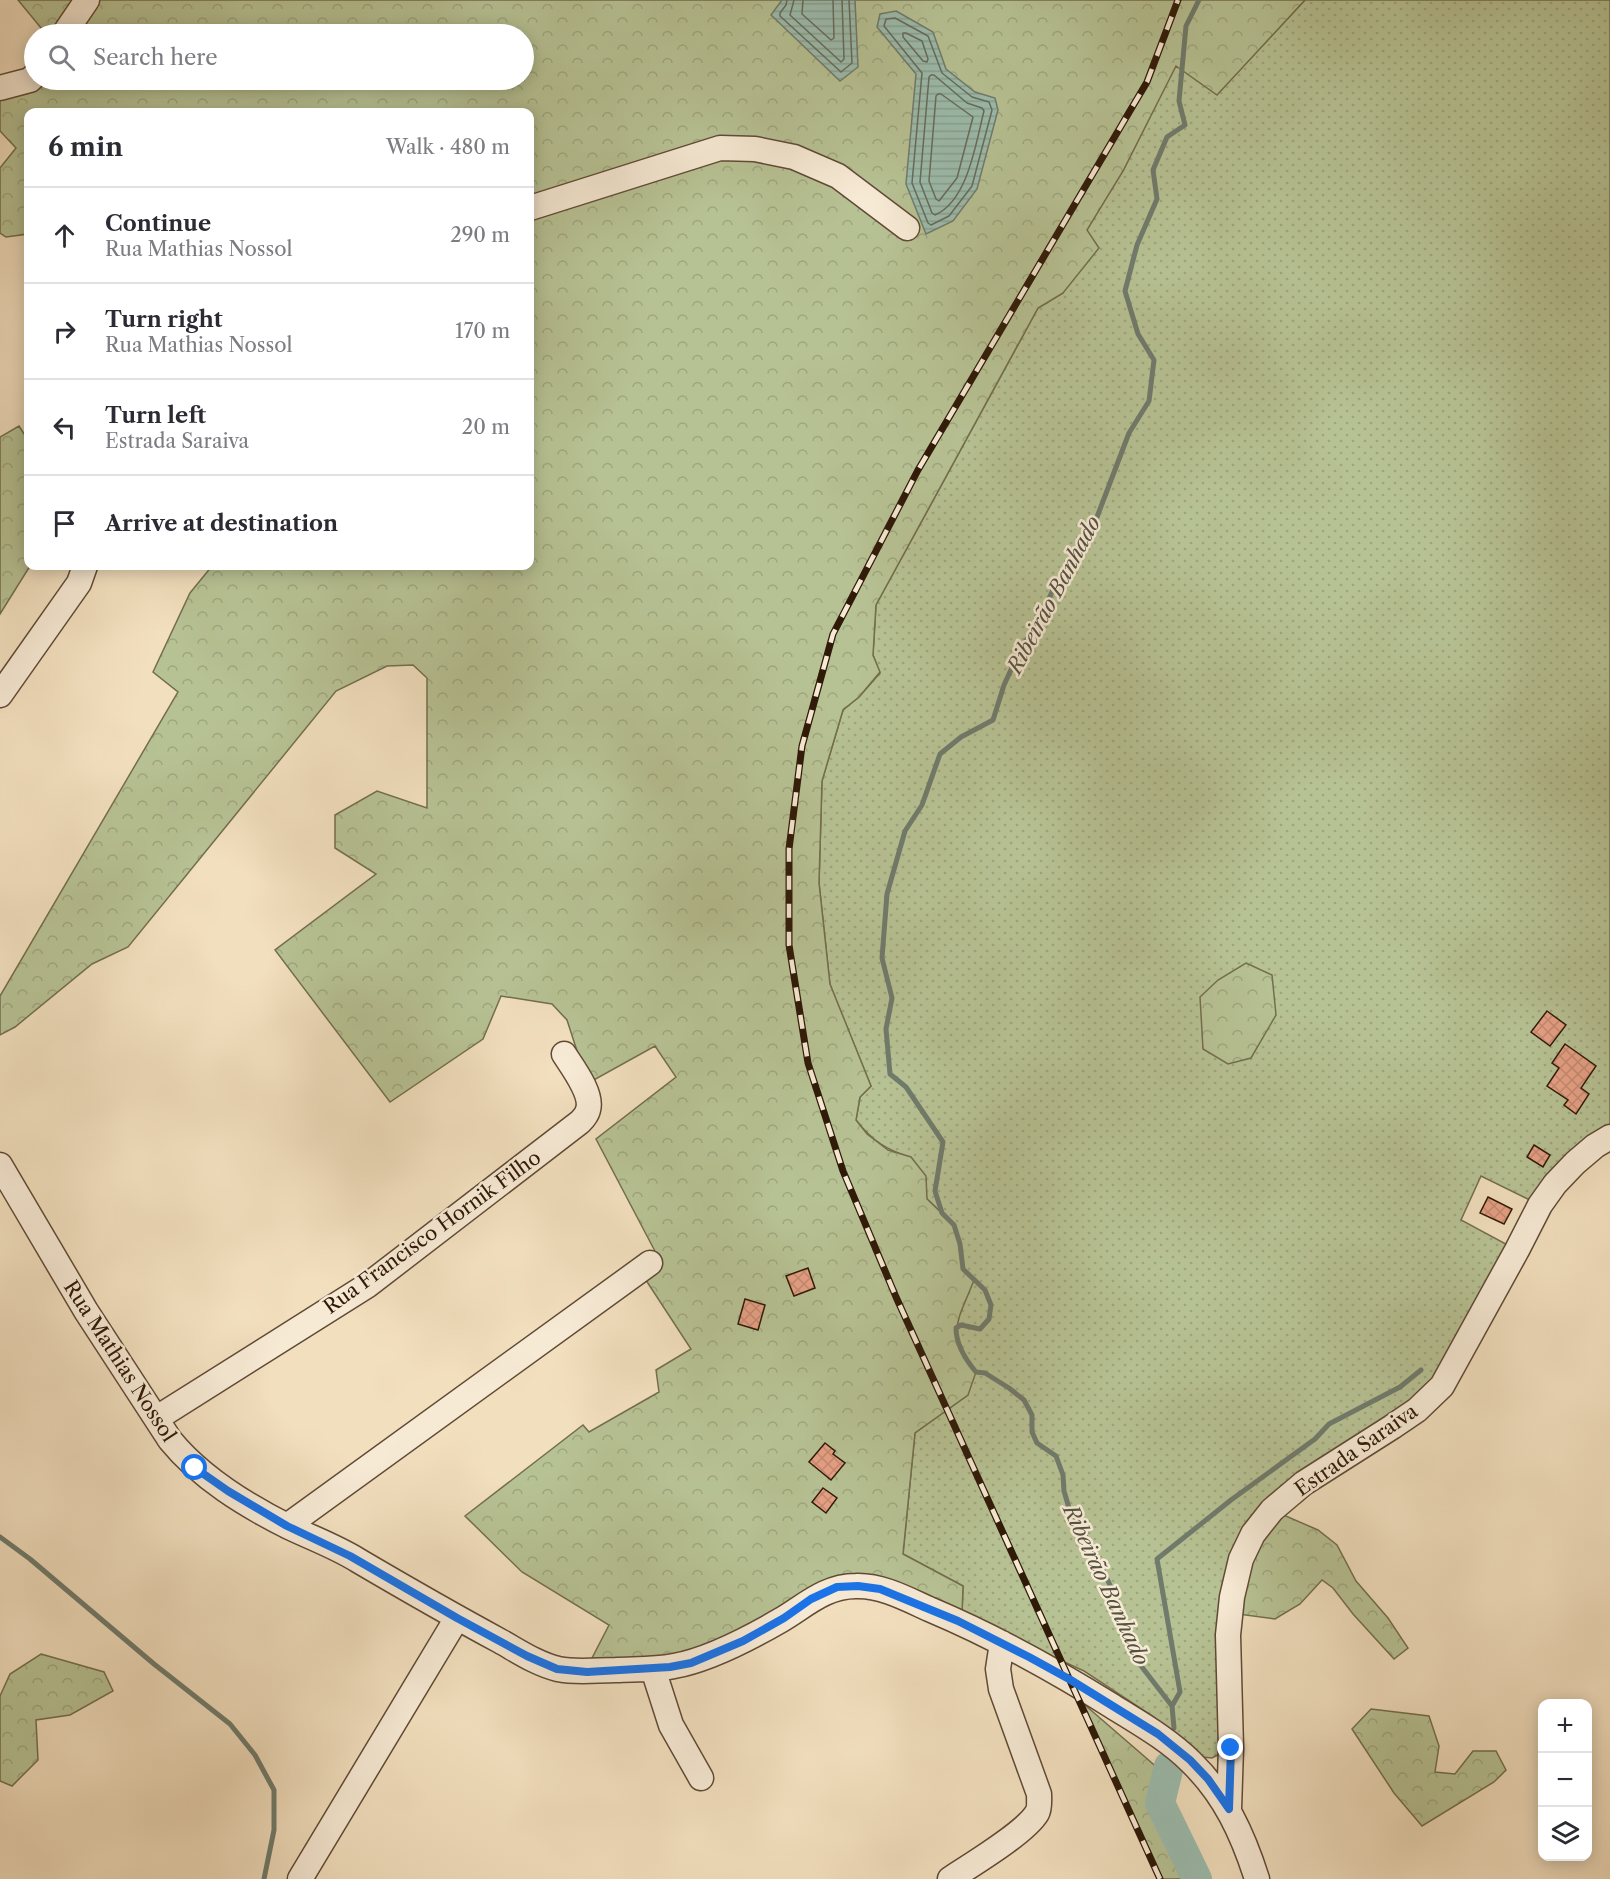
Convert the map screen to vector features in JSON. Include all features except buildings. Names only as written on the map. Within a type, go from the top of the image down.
[{"type":"street","points":[[71,24],[87,0]]},
{"type":"street","points":[[0,88],[24,82]]},
{"type":"street","points":[[534,207],[720,148],[755,149],[794,157],[838,176],[907,228]]},
{"type":"street","points":[[0,695],[79,583],[83,570]]},
{"type":"street","name":"Rua Francisco Hornik Filho","points":[[157,1418],[368,1285],[580,1122],[588,1111],[589,1099],[584,1086],[564,1054]]},
{"type":"street","name":"Estrada Saraiva","points":[[1229,1809],[1231,1748],[1228,1635],[1232,1597],[1241,1559],[1253,1534],[1272,1510],[1304,1483],[1417,1410],[1442,1386],[1540,1205],[1555,1184],[1575,1163],[1610,1137]]},
{"type":"street","name":"Rua Mathias Nossol","points":[[0,1165],[86,1311],[170,1440],[195,1468],[228,1491],[287,1526],[350,1556],[457,1618],[527,1656],[557,1669],[587,1672],[652,1669],[691,1663],[743,1641],[784,1618],[811,1599],[837,1587],[858,1586],[880,1589],[958,1621],[1002,1643],[1069,1679],[1158,1734],[1190,1760],[1208,1779],[1229,1809],[1257,1879]]},
{"type":"street","points":[[287,1526],[651,1263]]},
{"type":"street","points":[[300,1879],[457,1618]]},
{"type":"street","points":[[950,1879],[1011,1837],[1038,1811],[1039,1794],[1001,1689],[998,1669],[1002,1643]]},
{"type":"street","points":[[652,1669],[671,1725],[701,1778]]},
{"type":"green space","points":[[18,0],[1305,0],[1217,95],[1176,66],[1123,171],[1087,230],[1099,248],[1063,293],[1038,308],[876,605],[873,655],[880,672],[859,697],[843,710],[822,781],[819,883],[830,984],[871,1086],[860,1097],[856,1120],[867,1134],[888,1150],[911,1157],[926,1176],[927,1199],[954,1225],[960,1244],[963,1269],[974,1280],[959,1317],[957,1337],[966,1359],[976,1372],[968,1395],[915,1433],[903,1554],[963,1586],[962,1615],[879,1582],[688,1656],[590,1662],[609,1625],[522,1572],[465,1516],[583,1425],[589,1432],[659,1392],[656,1370],[691,1349],[640,1271],[657,1255],[596,1139],[676,1077],[655,1046],[583,1086],[567,1058],[577,1051],[567,1020],[552,1004],[501,996],[483,1039],[390,1102],[275,950],[376,874],[335,848],[335,815],[377,791],[427,808],[427,678],[413,665],[387,666],[336,691],[128,947],[92,964],[15,1027],[0,1035],[0,996],[178,692],[153,672],[190,593],[209,570],[534,570],[534,108],[24,108],[24,235],[6,237],[0,233],[0,168],[16,148],[0,131],[0,88],[24,82],[24,90],[534,90],[534,24],[38,24]]},
{"type":"green space","points":[[1305,0],[1610,0],[1610,1137],[1540,1205],[1481,1176],[1461,1220],[1517,1250],[1442,1386],[1304,1483],[1241,1559],[1231,1748],[1212,1758],[1202,1757],[1154,1717],[1084,1671],[962,1615],[963,1586],[903,1554],[915,1433],[968,1395],[964,1357],[956,1337],[963,1269],[960,1244],[942,1213],[927,1199],[911,1158],[881,1144],[856,1120],[860,1097],[871,1086],[830,985],[819,883],[822,781],[843,710],[859,697],[880,673],[873,655],[876,605],[1038,308],[1063,293],[1086,230],[1123,171],[1176,65],[1217,94]]},
{"type":"green space","points":[[19,426],[24,434],[24,570],[28,570],[0,614],[0,437]]},
{"type":"green space","points":[[1246,963],[1272,975],[1276,1015],[1251,1058],[1228,1064],[1203,1049],[1200,997],[1218,980]]},
{"type":"green space","points":[[1272,1510],[1318,1530],[1337,1545],[1356,1581],[1388,1618],[1408,1648],[1394,1659],[1333,1588],[1322,1580],[1300,1604],[1275,1619],[1230,1613]]},
{"type":"green space","points":[[41,1654],[104,1672],[113,1691],[70,1715],[36,1720],[38,1760],[12,1786],[0,1781],[0,1696],[10,1674]]},
{"type":"green space","points":[[1078,1699],[1167,1776],[1160,1803],[1197,1879],[1160,1879]]},
{"type":"green space","points":[[1371,1709],[1429,1716],[1439,1746],[1435,1772],[1455,1774],[1473,1751],[1496,1751],[1506,1770],[1494,1782],[1422,1826],[1394,1793],[1352,1729]]},
{"type":"water","points":[[782,0],[855,0],[858,67],[840,81],[771,15]]},
{"type":"water","points":[[896,11],[933,32],[946,69],[975,92],[995,98],[998,110],[977,189],[953,221],[926,234],[906,184],[916,74],[877,27],[880,14]]},
{"type":"waterway","name":"Ribeirão Banhado","points":[[1174,1728],[1172,1706],[1135,1658],[1125,1633],[1116,1598],[1093,1549],[1069,1508],[1064,1491],[1063,1475],[1056,1456],[1037,1443],[1032,1432],[1032,1415],[1024,1400],[985,1373],[976,1372],[959,1346],[956,1328],[961,1325],[980,1329],[989,1319],[991,1305],[985,1290],[963,1269],[960,1244],[954,1225],[942,1213],[935,1191],[943,1142],[906,1087],[890,1074],[886,1029],[892,998],[882,958],[887,894],[905,831],[922,805],[940,754],[961,737],[993,720],[1004,685],[1020,650],[1097,517],[1129,433],[1149,401],[1154,360],[1138,334],[1125,291],[1137,245],[1157,199],[1153,170],[1167,137],[1185,125],[1179,101],[1186,26],[1199,0]]},
{"type":"waterway","points":[[1172,1706],[1180,1692],[1157,1559],[1231,1500],[1315,1439],[1329,1424],[1400,1387],[1421,1370]]},
{"type":"waterway","points":[[0,1537],[30,1559],[154,1664],[230,1724],[255,1755],[274,1790],[274,1830],[264,1879]]},
{"type":"waterway","name":"Ribeirão Banhado","points":[[1169,1766],[1160,1803],[1197,1879]]},
{"type":"railway","points":[[1160,1879],[896,1297],[843,1171],[808,1063],[789,945],[789,849],[802,746],[833,634],[918,470],[1147,82],[1178,0]]},
{"type":"route","points":[[195,1468],[228,1491],[287,1526],[350,1556],[457,1618],[527,1656],[557,1669],[587,1672],[652,1669],[691,1663],[743,1641],[784,1618],[811,1599],[837,1587],[858,1586],[880,1589],[958,1621],[1069,1679],[1158,1734],[1190,1760],[1208,1779],[1229,1809],[1231,1748]]}]
